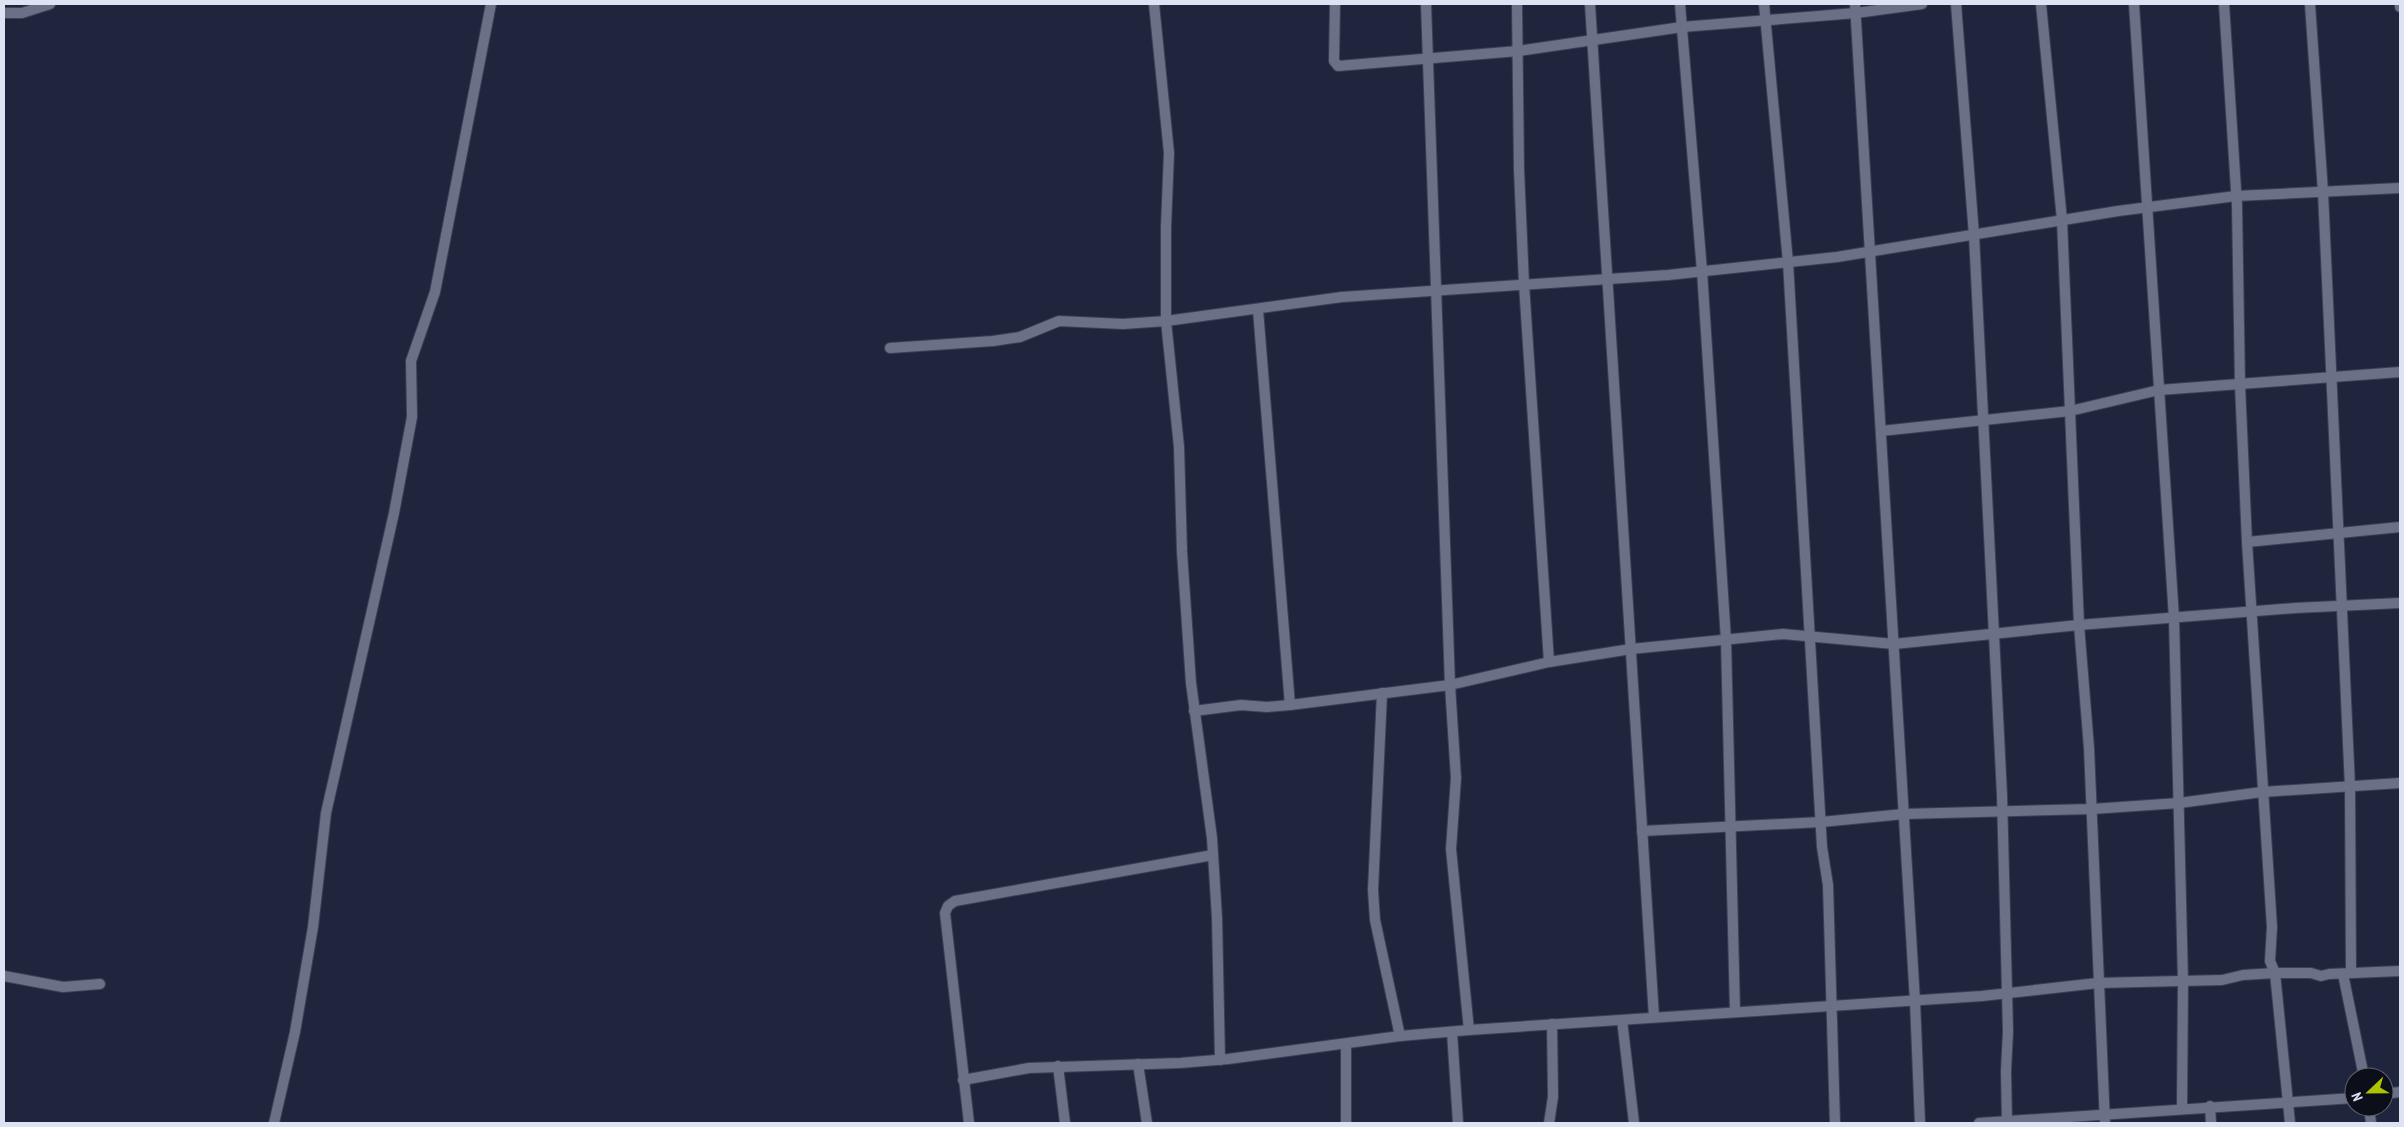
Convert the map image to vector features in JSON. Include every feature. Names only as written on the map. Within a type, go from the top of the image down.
[{"type":"street","points":[[4,13],[22,13],[50,4]]},
{"type":"street","points":[[274,1123],[295,1032],[313,927],[326,813],[388,540],[412,418],[411,361],[435,292],[491,4]]},
{"type":"street","points":[[1154,4],[1169,153],[1166,227],[1166,321],[1179,447],[1182,552],[1194,711],[1213,855],[1217,918],[1220,1060]]},
{"type":"street","points":[[1335,4],[1334,61],[1338,66],[1518,50],[1682,28],[1766,20],[1855,8],[1922,4]]},
{"type":"street","points":[[1426,4],[1450,685],[1456,778],[1451,849],[1468,1030]]},
{"type":"street","points":[[1517,4],[1519,170],[1524,284],[1549,662]]},
{"type":"street","points":[[1590,4],[1654,1017]]},
{"type":"street","points":[[1680,4],[1702,271],[1726,640],[1735,1012]]},
{"type":"street","points":[[1764,4],[1788,262],[1822,847],[1828,885],[1835,1123]]},
{"type":"street","points":[[1956,4],[1974,235],[2002,812],[2008,992],[2007,1123]]},
{"type":"street","points":[[2041,4],[2062,220],[2079,625],[2089,748],[2105,1119]]},
{"type":"street","points":[[2134,4],[2174,618],[2183,981],[2182,1109]]},
{"type":"street","points":[[2224,4],[2236,196],[2240,385],[2247,542],[2272,927],[2270,961],[2275,974],[2290,1103],[2290,1123]]},
{"type":"street","points":[[2310,4],[2323,192],[2350,786],[2347,973],[2362,1067]]},
{"type":"street","points":[[1855,8],[1915,1001],[1920,1123]]},
{"type":"street","points":[[890,348],[994,342],[1020,337],[1059,321],[1123,324],[1166,321],[1258,310],[1342,297],[1702,271],[1870,253],[2062,220],[2236,196],[2400,188]]},
{"type":"street","points":[[1258,310],[1290,705]]},
{"type":"street","points":[[1881,431],[2070,411],[2159,390],[2400,372]]},
{"type":"street","points":[[2247,542],[2400,527]]},
{"type":"street","points":[[1194,711],[1241,705],[1260,707],[1290,705],[1450,685],[1549,662],[1631,649],[1783,634],[1894,644],[2079,625],[2252,611],[2400,603]]},
{"type":"street","points":[[1382,693],[1374,890],[1375,920],[1400,1036]]},
{"type":"street","points":[[1642,830],[1821,822],[1904,814],[2092,809],[2179,803],[2262,792],[2400,783]]},
{"type":"street","points":[[969,1123],[945,912],[948,906],[955,901],[1025,887],[1213,855]]},
{"type":"street","points":[[963,1080],[1004,1071],[1058,1066],[1220,1060],[1346,1045],[1400,1036],[1468,1030],[1915,1001],[2098,983],[2222,980],[2243,975],[2311,973],[2322,976],[2400,971]]},
{"type":"street","points":[[4,976],[63,987],[100,984]]},
{"type":"street","points":[[1622,1020],[1634,1123]]},
{"type":"street","points":[[1549,1123],[1554,1097],[1552,1024]]},
{"type":"street","points":[[1452,1032],[1458,1123]]},
{"type":"street","points":[[1346,1045],[1346,1123]]},
{"type":"street","points":[[1138,1064],[1147,1123]]},
{"type":"street","points":[[1058,1066],[1065,1123]]},
{"type":"street","points":[[1979,1123],[2105,1119],[2210,1106],[2344,1099]]},
{"type":"street","points":[[2210,1106],[2211,1123]]}]
